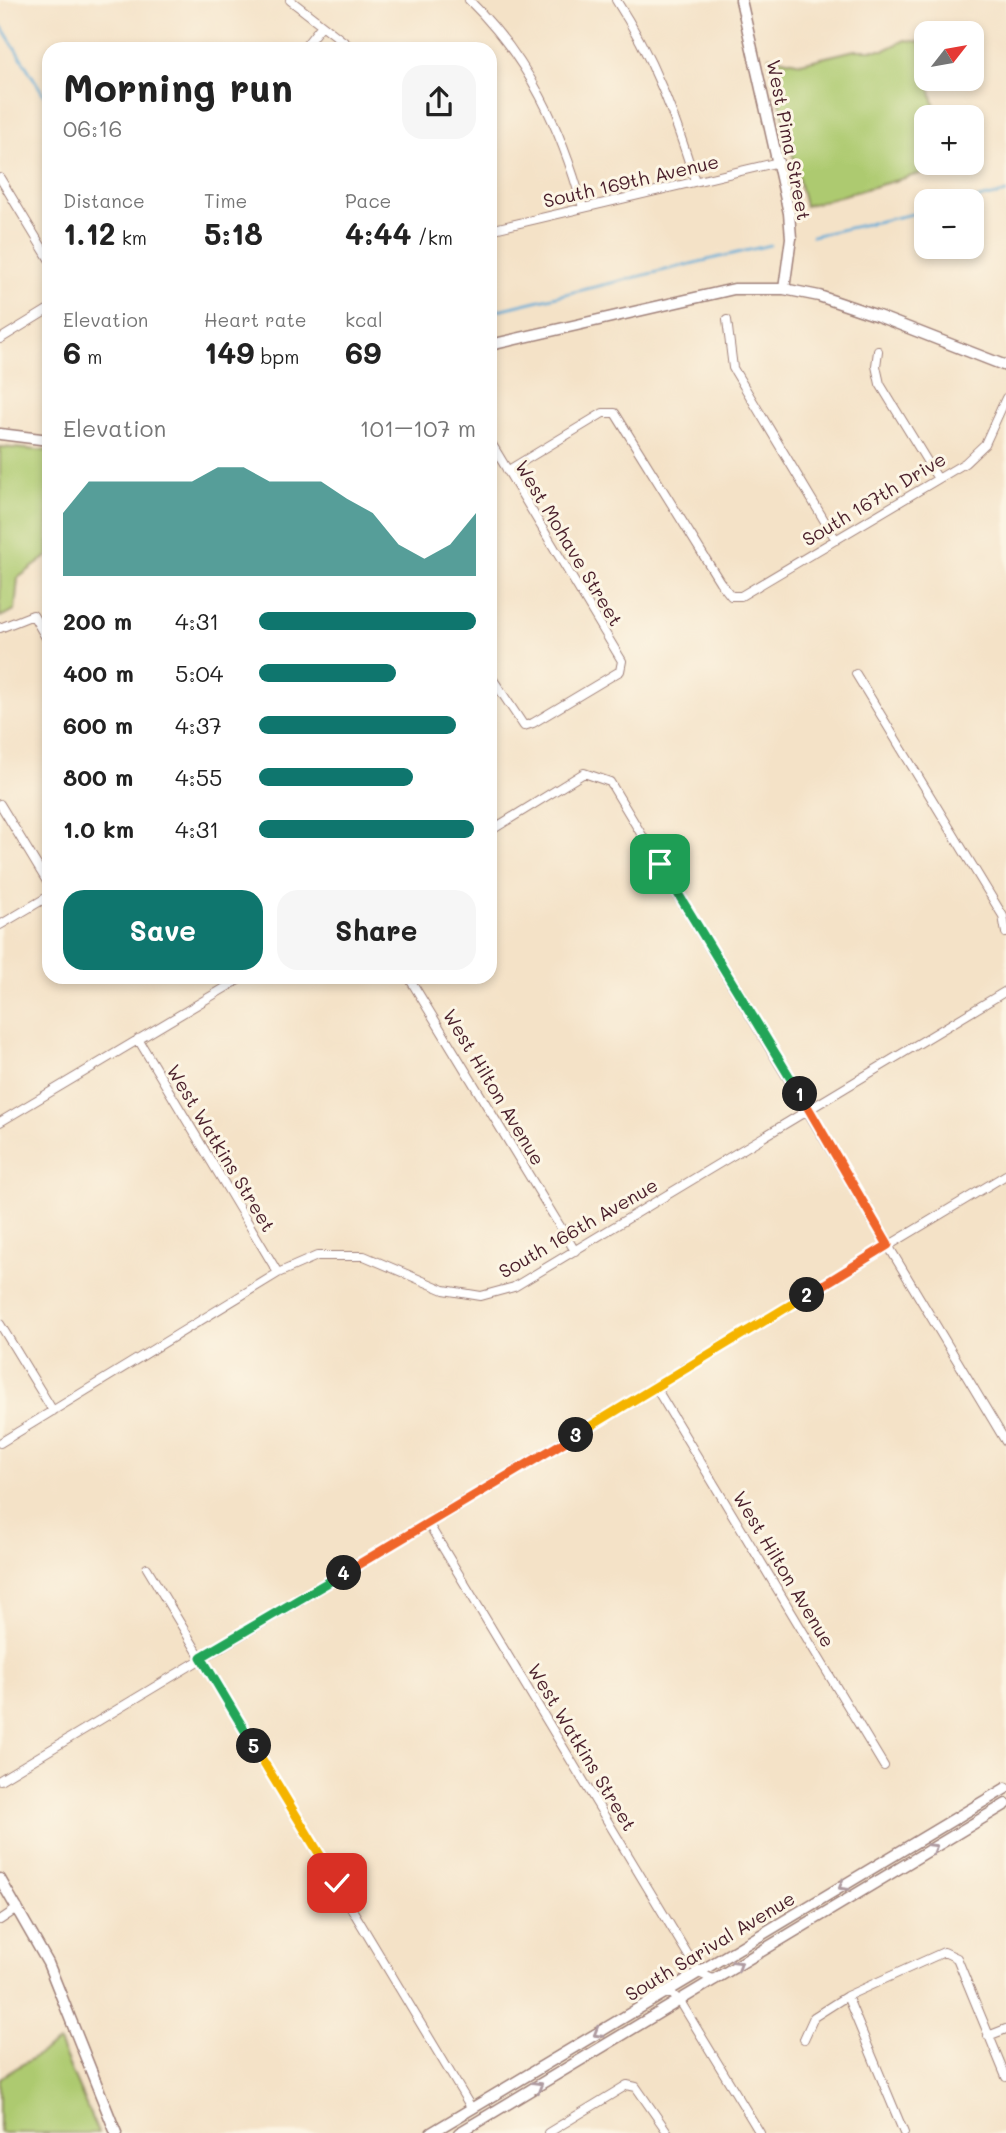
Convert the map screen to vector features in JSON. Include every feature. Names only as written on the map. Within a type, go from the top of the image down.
[{"type":"main road","name":"West Pima Street","points":[[741,0],[779,162],[790,229],[790,252],[784,289]]},
{"type":"main road","points":[[497,343],[734,289],[784,289],[819,296],[878,316],[1006,366]]},
{"type":"main road","points":[[0,435],[42,439]]},
{"type":"main road","name":"South Sarival Avenue","points":[[431,2133],[1006,1788]]},
{"type":"main road","name":"South Sarival Avenue","points":[[459,2133],[1006,1804]]},
{"type":"main road","points":[[0,1879],[57,1983],[116,2133]]},
{"type":"main road","points":[[472,2109],[479,2121]]},
{"type":"street","points":[[290,0],[344,42]]},
{"type":"street","points":[[468,0],[510,46],[542,96],[568,154],[583,208]]},
{"type":"street","points":[[616,0],[639,35],[663,85],[695,181]]},
{"type":"street","points":[[309,42],[322,25]]},
{"type":"street","name":"South 169th Avenue","points":[[497,228],[779,162]]},
{"type":"street","points":[[0,178],[42,247]]},
{"type":"street","points":[[0,339],[42,313]]},
{"type":"street","points":[[727,320],[733,368],[836,540]]},
{"type":"street","points":[[878,351],[876,366],[880,384],[938,479]]},
{"type":"street","name":"South 167th Drive","points":[[508,471],[603,413],[615,413],[731,596],[741,596],[965,463],[985,444],[1006,398]]},
{"type":"street","name":"West Mohave Street","points":[[497,453],[622,662],[620,671],[524,726],[497,686]]},
{"type":"street","points":[[0,628],[33,615],[42,631]]},
{"type":"street","points":[[856,674],[1004,917],[1006,933]]},
{"type":"street","points":[[497,827],[584,773],[610,782],[1006,1442]]},
{"type":"street","points":[[0,804],[42,874]]},
{"type":"street","points":[[0,925],[42,899]]},
{"type":"street","points":[[0,1122],[231,984]]},
{"type":"street","name":"West Hilton Avenue","points":[[413,984],[575,1251]]},
{"type":"street","name":"South 166th Avenue","points":[[0,1443],[278,1273],[317,1256],[364,1256],[444,1290],[481,1296],[514,1287],[1006,991]]},
{"type":"street","name":"West Watkins Street","points":[[138,1039],[278,1273]]},
{"type":"street","points":[[0,1780],[201,1657],[656,1388],[1006,1175]]},
{"type":"street","points":[[0,1324],[52,1411]]},
{"type":"street","name":"West Hilton Avenue","points":[[656,1388],[884,1766]]},
{"type":"street","name":"West Watkins Street","points":[[428,1523],[699,1973]]},
{"type":"street","points":[[147,1568],[472,2109]]},
{"type":"street","points":[[0,1920],[18,1908]]},
{"type":"street","points":[[804,2039],[814,2017],[847,1996],[944,1952],[957,1958],[1006,2077]]},
{"type":"street","points":[[699,1973],[715,1979]]},
{"type":"street","points":[[666,1994],[672,1994],[680,2001],[760,2133]]},
{"type":"street","points":[[847,1996],[904,2133]]},
{"type":"street","points":[[988,2036],[1006,2029]]},
{"type":"street","points":[[548,2133],[627,2085],[636,2087],[668,2133]]},
{"type":"green space","points":[[905,40],[914,41],[914,91],[931,91],[934,105],[914,105],[915,175],[805,206],[769,56],[801,63],[855,50],[885,50]]},
{"type":"green space","points":[[0,447],[42,450],[42,560],[18,578],[15,610],[0,617]]},
{"type":"green space","points":[[59,2042],[98,2133],[0,2133],[0,2078]]},
{"type":"waterway","points":[[0,24],[42,92]]},
{"type":"waterway","points":[[984,198],[1006,193]]},
{"type":"waterway","points":[[812,236],[914,214]]},
{"type":"waterway","points":[[497,310],[770,245]]},
{"type":"route","points":[[337,1883],[201,1657],[656,1388],[888,1245],[660,864]]}]
